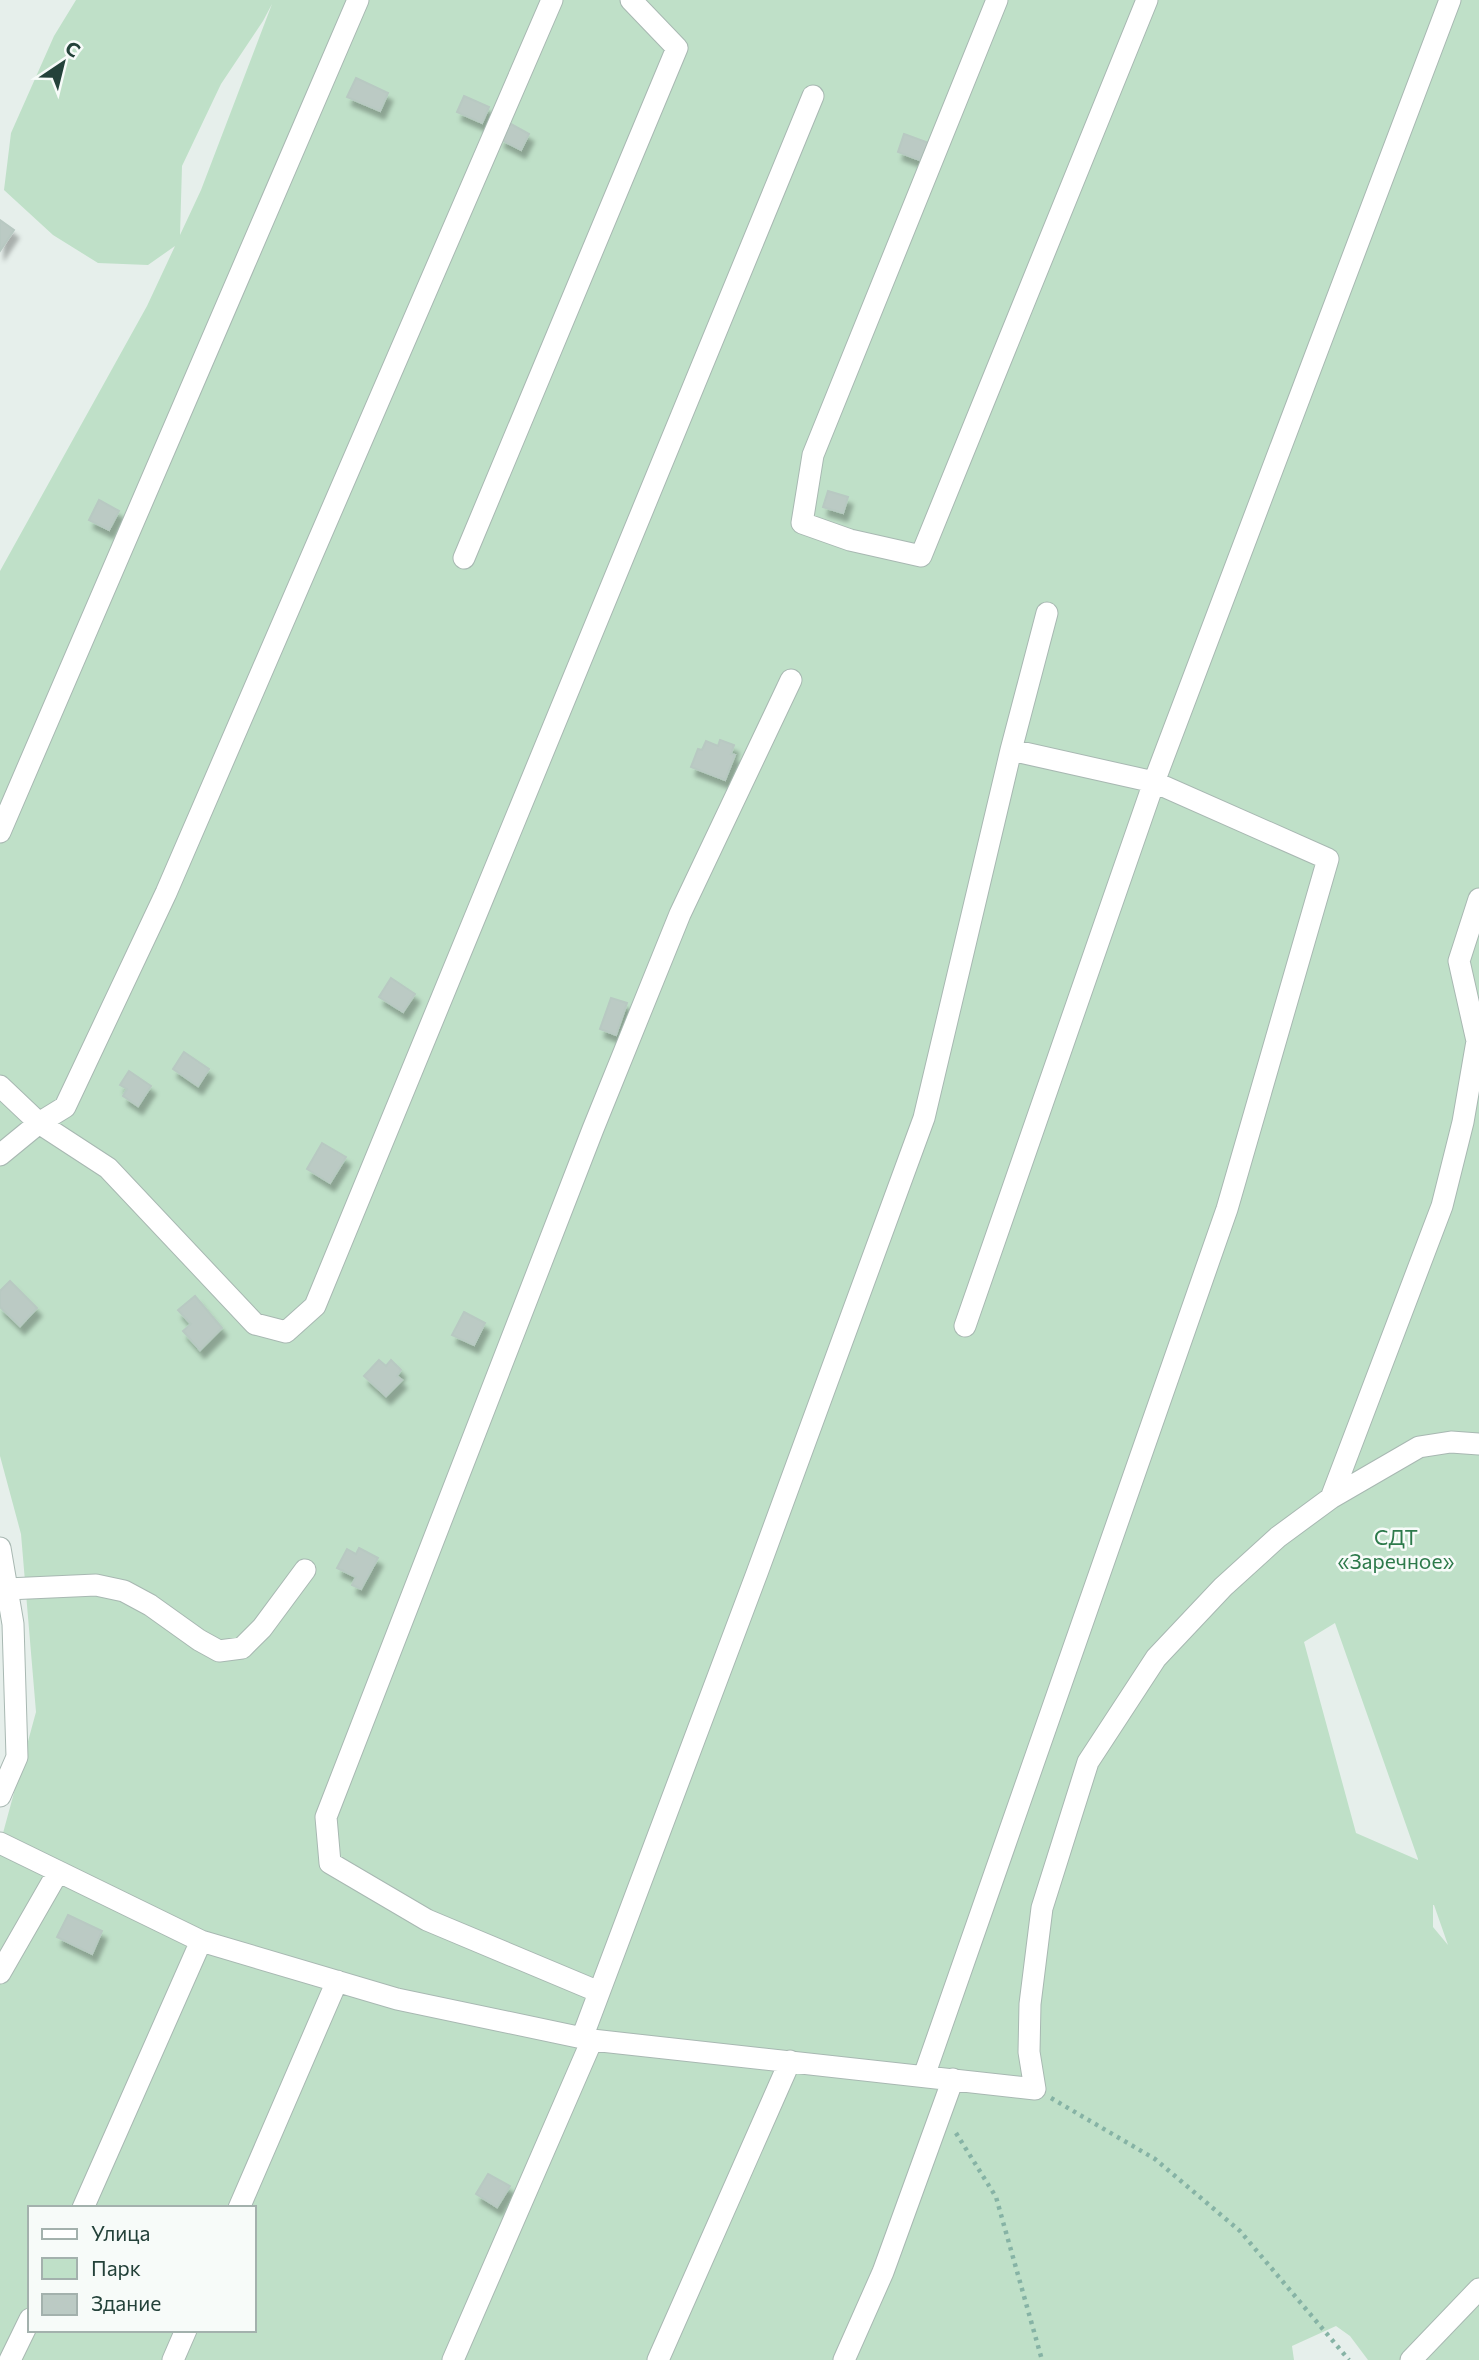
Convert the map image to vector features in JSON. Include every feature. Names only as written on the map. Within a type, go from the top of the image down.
[{"type":"street","points":[[0,832],[358,0]]},
{"type":"street","points":[[0,1155],[39,1123],[65,1107],[166,893],[552,0]]},
{"type":"street","points":[[464,558],[677,47],[631,0]]},
{"type":"street","points":[[997,0],[813,455],[802,523],[850,540],[921,556],[940,515],[1147,0]]},
{"type":"street","points":[[965,1326],[1154,782],[1450,0]]},
{"type":"street","points":[[0,1086],[39,1123],[108,1168],[255,1324],[286,1332],[315,1306],[813,96]]},
{"type":"street","points":[[453,2360],[587,2039],[599,1992],[924,1118],[1047,614]]},
{"type":"street","points":[[599,1992],[427,1920],[330,1863],[326,1817],[593,1129],[680,914],[791,680]]},
{"type":"street","points":[[924,2076],[1227,1209],[1328,859],[1154,782],[1012,750]]},
{"type":"street","points":[[1331,1498],[1442,1206],[1463,1122],[1477,1041],[1459,961],[1479,899]]},
{"type":"street","points":[[0,1843],[201,1941],[397,1999],[587,2039],[1035,2089],[1029,2052],[1030,2004],[1042,1908],[1088,1762],[1156,1658],[1223,1587],[1278,1538],[1331,1498],[1419,1447],[1451,1442],[1479,1444]]},
{"type":"street","points":[[0,1548],[13,1624],[17,1757],[0,1796]]},
{"type":"street","points":[[7,1589],[96,1585],[124,1591],[219,1651],[242,1648],[262,1628],[305,1570]]},
{"type":"street","points":[[0,1973],[58,1872]]},
{"type":"street","points":[[84,2206],[201,1941]]},
{"type":"street","points":[[240,2206],[337,1981]]},
{"type":"street","points":[[659,2360],[790,2062]]},
{"type":"street","points":[[845,2360],[883,2272],[953,2079]]},
{"type":"street","points":[[1411,2360],[1479,2289]]},
{"type":"street","points":[[10,2360],[28,2323]]},
{"type":"street","points":[[173,2360],[185,2332]]},
{"type":"path","points":[[1035,2089],[1155,2159],[1240,2231],[1349,2360]]},
{"type":"path","points":[[953,2127],[996,2197],[1042,2360]]},
{"type":"green space","name":"СДТ «Заречное»","points":[[76,0],[1479,0],[1479,2360],[1368,2360],[1350,2336],[1336,2326],[1292,2346],[1294,2360],[0,2360],[0,1844],[36,1712],[21,1534],[0,1456],[0,571],[147,306],[175,246],[148,265],[98,263],[53,235],[4,190],[11,133],[54,36]],"holes":[[[272,4],[201,190],[180,235],[182,166],[221,84]],[[1335,1623],[1418,1860],[1356,1833],[1304,1642]],[[1434,1905],[1448,1945],[1433,1927]]]},
{"type":"building","points":[[356,78],[388,93],[380,111],[347,97]]},
{"type":"building","points":[[464,96],[489,107],[482,123],[457,112]]},
{"type":"building","points":[[509,123],[529,134],[521,150],[500,139]]},
{"type":"building","points":[[904,134],[929,143],[922,161],[898,152]]},
{"type":"building","points":[[0,220],[14,230],[0,251]]},
{"type":"building","points":[[828,491],[848,497],[843,513],[823,507]]},
{"type":"building","points":[[99,500],[119,511],[109,530],[89,520]]},
{"type":"building","points":[[720,740],[734,745],[731,754],[735,755],[725,780],[691,767],[698,749],[702,750],[706,741],[718,746]]},
{"type":"building","points":[[391,978],[415,994],[403,1012],[379,997]]},
{"type":"building","points":[[611,998],[627,1003],[616,1035],[600,1029]]},
{"type":"building","points":[[184,1052],[209,1069],[198,1086],[173,1069]]},
{"type":"building","points":[[129,1071],[151,1086],[138,1106],[123,1096],[127,1089],[120,1085]]},
{"type":"building","points":[[322,1143],[346,1157],[330,1183],[307,1169]]},
{"type":"building","points":[[10,1281],[37,1308],[20,1326],[0,1307],[0,1291]]},
{"type":"building","points":[[195,1296],[222,1328],[200,1350],[183,1331],[191,1324],[178,1310]]},
{"type":"building","points":[[464,1312],[485,1323],[474,1345],[452,1335]]},
{"type":"building","points":[[379,1360],[386,1366],[391,1360],[401,1370],[397,1376],[402,1380],[386,1396],[364,1376]]},
{"type":"building","points":[[359,1548],[378,1558],[361,1589],[352,1585],[356,1577],[337,1568],[347,1549],[356,1554]]},
{"type":"building","points":[[68,1915],[102,1931],[92,1954],[57,1937]]},
{"type":"building","points":[[488,2174],[510,2186],[497,2207],[476,2194]]}]
